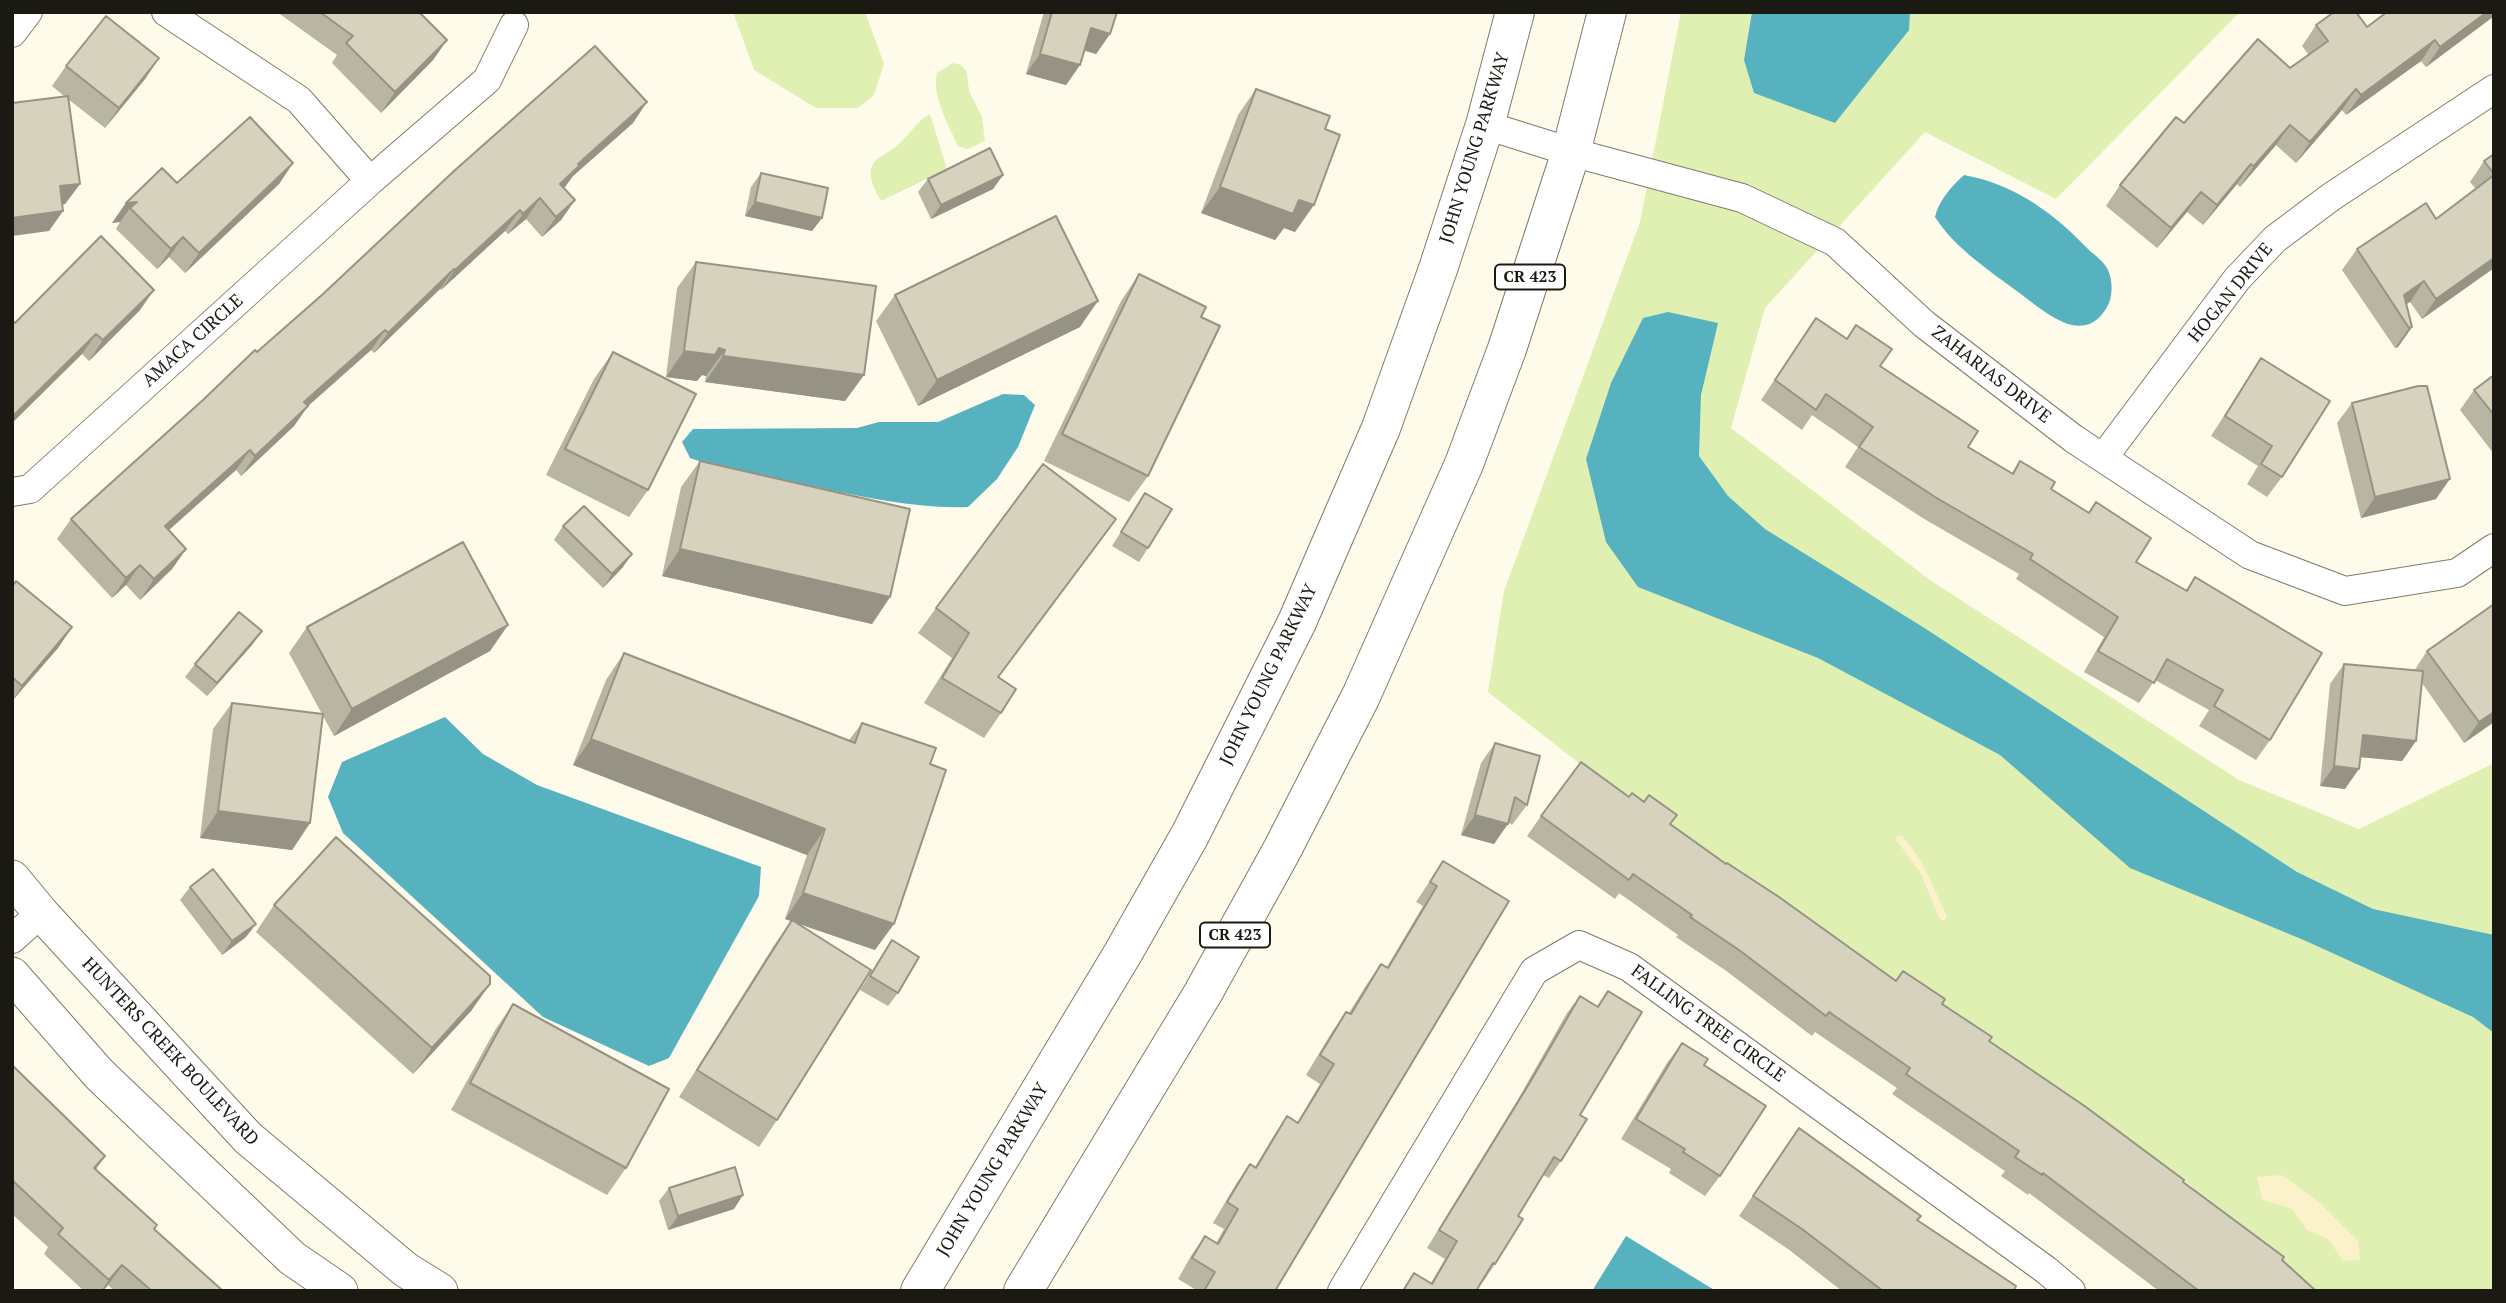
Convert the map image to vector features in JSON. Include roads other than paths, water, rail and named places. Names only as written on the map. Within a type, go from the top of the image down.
[{"type":"highway","name":"JOHN YOUNG PARKWAY","points":[[920,1291],[1116,965],[1185,844],[1275,668],[1381,428],[1438,269],[1485,125],[1515,12]]},
{"type":"highway","name":"CR 423","points":[[1023,1291],[1203,993],[1282,850],[1361,696],[1469,451],[1507,349],[1571,152],[1606,12]]},
{"type":"street","points":[[12,33],[28,12]]},
{"type":"street","points":[[166,12],[299,100],[370,181]]},
{"type":"street","name":"AMACA CIRCLE","points":[[12,492],[30,489],[370,181],[487,80],[513,24]]},
{"type":"street","name":"HOGAN DRIVE","points":[[2104,458],[2237,279],[2275,239],[2331,198],[2494,89]]},
{"type":"street","name":"ZAHARIAS DRIVE","points":[[1485,125],[1571,152],[1742,198],[1835,242],[1924,324],[2074,439],[2250,555],[2345,591],[2457,573],[2494,548]]},
{"type":"street","name":"HUNTERS CREEK BOULEVARD","points":[[12,878],[248,1138],[406,1270],[440,1291]]},
{"type":"street","points":[[12,939],[41,913]]},
{"type":"street","name":"FALLING TREE CIRCLE","points":[[1342,1291],[1534,971],[1579,945],[1629,967],[2046,1269],[2071,1291]]},
{"type":"street","points":[[12,975],[108,1083],[292,1258],[340,1291]]},
{"type":"water","points":[[1752,12],[1910,12],[1909,30],[1835,123],[1754,93],[1744,60]]},
{"type":"water","points":[[1964,175],[2000,185],[2033,202],[2103,262],[2110,274],[2111,294],[2107,307],[2097,319],[2086,325],[2061,321],[1982,265],[1951,238],[1935,217],[1946,194]]},
{"type":"water","points":[[1668,312],[1718,323],[1701,395],[1699,456],[1728,496],[1765,529],[1926,629],[2297,872],[2373,909],[2494,935],[2494,1033],[2473,1017],[2306,941],[2130,868],[2000,755],[1818,658],[1638,587],[1606,542],[1586,459],[1611,383],[1643,318]]},
{"type":"water","points":[[1003,394],[1024,395],[1035,405],[1018,447],[997,479],[968,507],[891,502],[736,472],[690,458],[682,442],[693,429],[857,428],[879,422],[938,422]]},
{"type":"water","points":[[445,717],[483,754],[537,785],[761,867],[759,896],[669,1058],[649,1066],[543,1017],[343,833],[328,797],[342,762]]},
{"type":"water","points":[[1626,1236],[1716,1291],[1592,1291]]}]
